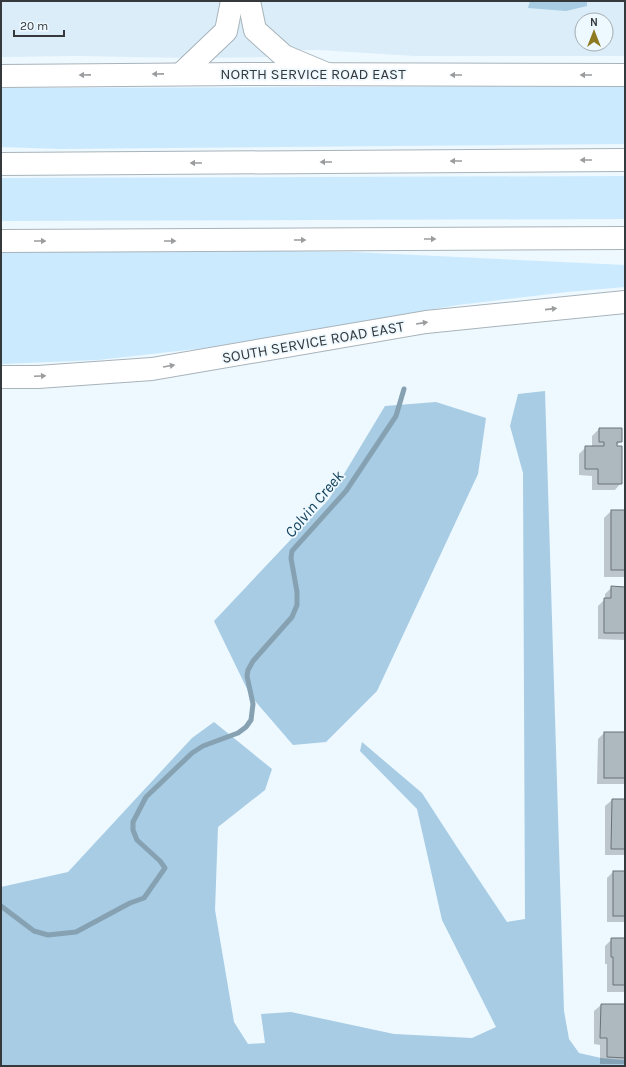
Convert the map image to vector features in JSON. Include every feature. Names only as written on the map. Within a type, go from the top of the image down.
[{"type":"main road","points":[[181,74],[226,31],[232,1]]},
{"type":"main road","points":[[249,1],[255,30],[284,56],[327,74]]},
{"type":"main road","name":"NORTH SERVICE ROAD EAST","points":[[1,76],[181,74],[625,76]]},
{"type":"main road","points":[[1,164],[625,160]]},
{"type":"main road","points":[[1,241],[625,240]]},
{"type":"main road","name":"SOUTH SERVICE ROAD EAST","points":[[1,377],[38,377],[152,369],[426,322],[625,302]]},
{"type":"shaded area","points":[[1,1],[625,1],[625,56],[415,56],[320,50],[289,50],[268,57],[192,58],[77,56],[1,57]]},
{"type":"shaded area","points":[[530,1],[587,1],[587,6],[566,11],[528,8]]},
{"type":"shaded area","points":[[625,86],[625,144],[60,149],[1,147],[1,88]]},
{"type":"shaded area","points":[[625,176],[625,219],[1,221],[1,178]]},
{"type":"shaded area","points":[[189,250],[352,252],[625,265],[625,287],[567,292],[458,305],[205,348],[98,360],[1,364],[1,251]]},
{"type":"shaded area","points":[[545,391],[564,1011],[569,1039],[579,1053],[601,1058],[625,1060],[625,1066],[1,1066],[1,887],[68,872],[192,738],[214,722],[272,769],[265,790],[218,827],[215,910],[234,1022],[248,1044],[265,1043],[261,1014],[291,1012],[394,1034],[472,1038],[496,1027],[442,920],[417,809],[360,751],[362,742],[422,793],[507,922],[525,919],[523,473],[510,426],[518,394]]},
{"type":"shaded area","points":[[436,402],[486,418],[478,474],[377,691],[326,742],[293,745],[250,695],[214,621],[329,499],[385,406]]},
{"type":"building","points":[[599,428],[622,428],[622,442],[617,442],[617,446],[622,446],[622,484],[598,484],[598,469],[585,469],[585,446],[604,446],[604,442],[599,442]]},
{"type":"building","points":[[611,510],[625,510],[625,570],[611,570]]},
{"type":"building","points":[[611,586],[625,587],[625,633],[604,633],[604,598],[611,598]]},
{"type":"building","points":[[604,732],[625,732],[625,778],[604,778]]},
{"type":"building","points":[[612,799],[625,799],[625,849],[611,849]]},
{"type":"building","points":[[613,871],[625,871],[625,916],[613,916]]},
{"type":"building","points":[[611,938],[625,938],[625,985],[613,985]]},
{"type":"building","points":[[601,1004],[625,1004],[625,1058],[607,1057],[607,1038],[600,1038]]},
{"type":"waterway","name":"Colvin Creek","points":[[1,906],[34,931],[48,935],[76,932],[130,903],[144,898],[165,868],[160,861],[137,840],[133,830],[133,822],[146,797],[192,753],[203,746],[238,733],[246,727],[251,720],[253,704],[247,676],[248,670],[253,661],[292,617],[297,605],[297,592],[291,558],[292,551],[346,491],[396,416],[404,389]]}]
